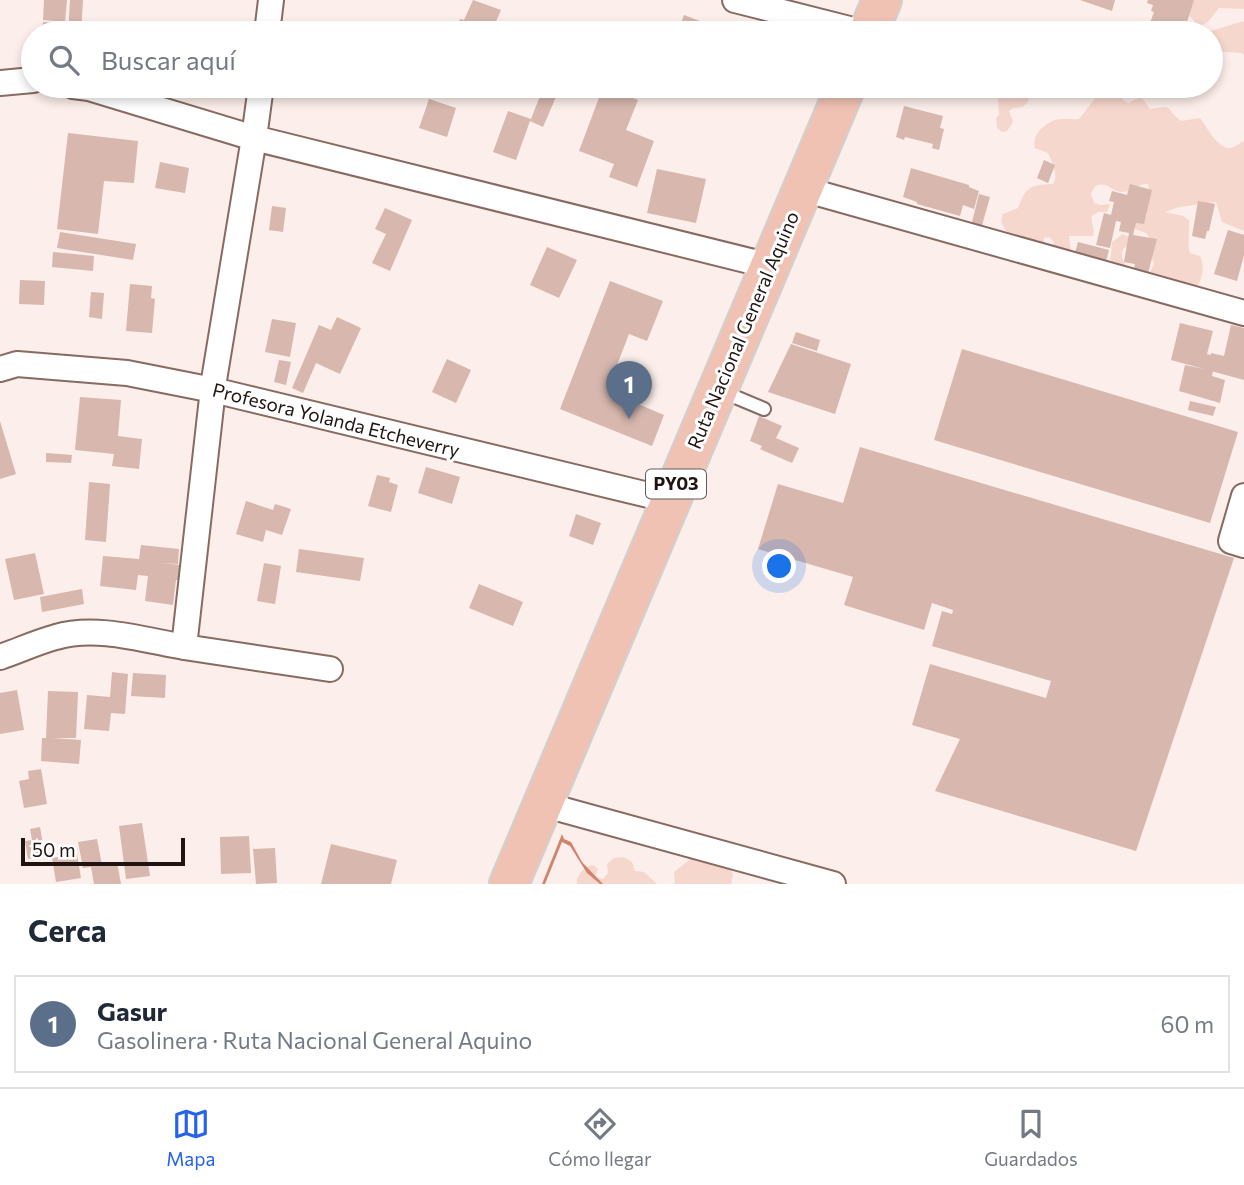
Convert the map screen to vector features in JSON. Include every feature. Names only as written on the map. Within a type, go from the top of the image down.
[{"type":"highway","points":[[872,21],[883,0]]},
{"type":"highway","name":"Ruta Nacional General Aquino","points":[[509,884],[841,98]]},
{"type":"street","points":[[268,21],[271,0]]},
{"type":"street","points":[[735,0],[818,21]]},
{"type":"street","points":[[0,83],[21,81]]},
{"type":"street","points":[[122,98],[254,138],[770,266]]},
{"type":"street","points":[[184,647],[213,390],[259,98]]},
{"type":"street","points":[[803,189],[1244,313]]},
{"type":"street","name":"Profesora Yolanda Etcheverry","points":[[0,369],[17,364],[127,373],[213,390],[669,500]]},
{"type":"street","points":[[1244,496],[1231,541],[1244,545]]},
{"type":"street","points":[[0,657],[57,636],[78,633],[114,635],[330,669]]},
{"type":"street","points":[[542,804],[832,884]]},
{"type":"lane","points":[[718,389],[764,409]]},
{"type":"shaded area","points":[[1174,0],[1244,0],[1244,9],[1219,8],[1209,21],[1194,21]]},
{"type":"shaded area","points":[[1244,21],[1244,55],[1223,52],[1223,27]]},
{"type":"shaded area","points":[[998,98],[1029,98],[1024,106],[1009,111],[1013,122],[1007,131],[1002,132],[997,128],[996,118],[999,115]]},
{"type":"shaded area","points":[[1095,98],[1122,98],[1128,103],[1142,98],[1150,109],[1169,108],[1181,121],[1200,118],[1223,146],[1232,148],[1244,141],[1244,231],[1222,222],[1216,202],[1179,207],[1165,212],[1189,220],[1190,253],[1200,256],[1202,265],[1201,278],[1193,289],[1149,279],[1154,265],[1153,260],[1147,257],[1149,237],[1134,227],[1135,222],[1147,216],[1145,191],[1149,188],[1148,184],[1124,192],[1101,184],[1095,186],[1091,194],[1094,203],[1110,204],[1107,212],[1098,212],[1092,216],[1093,236],[1069,236],[1071,252],[1052,248],[1054,242],[1049,237],[1044,238],[1043,246],[1023,242],[1022,235],[1008,234],[1001,222],[1003,214],[1018,208],[1030,188],[1053,184],[1055,181],[1048,153],[1035,148],[1038,133],[1051,122],[1079,119]]},
{"type":"shaded area","points":[[1123,234],[1131,238],[1122,252],[1128,270],[1110,265],[1112,242]]},
{"type":"shaded area","points":[[562,834],[564,839],[571,842],[582,862],[603,884],[587,873],[570,846],[562,842],[545,884],[542,884]]},
{"type":"shaded area","points":[[624,857],[632,862],[635,871],[644,872],[657,884],[577,884],[577,878],[585,867],[594,865],[598,869],[595,877],[603,879],[608,873],[607,864],[614,858]]},
{"type":"shaded area","points":[[693,857],[730,868],[733,874],[731,884],[675,884],[674,872]]},
{"type":"building","points":[[44,0],[67,0],[65,21],[43,20]]},
{"type":"building","points":[[70,0],[83,0],[82,21],[69,21]]},
{"type":"building","points":[[473,0],[501,10],[496,21],[459,21],[464,20]]},
{"type":"building","points":[[1080,0],[1115,0],[1112,11]]},
{"type":"building","points":[[1148,0],[1194,0],[1187,21],[1151,21],[1153,5],[1147,3]]},
{"type":"building","points":[[684,15],[700,21],[682,21]]},
{"type":"building","points":[[539,98],[556,98],[543,127],[530,121],[516,160],[493,152],[508,111],[531,119]]},
{"type":"building","points":[[599,98],[638,100],[626,130],[654,141],[637,187],[609,177],[614,164],[579,151]]},
{"type":"building","points":[[429,99],[456,108],[447,137],[419,128]]},
{"type":"building","points":[[904,106],[943,116],[940,128],[944,129],[939,150],[932,148],[933,144],[896,137]]},
{"type":"building","points":[[68,133],[138,141],[134,183],[104,181],[98,234],[57,229]]},
{"type":"building","points":[[1044,160],[1055,165],[1048,183],[1037,178]]},
{"type":"building","points":[[160,162],[189,168],[185,193],[155,188]]},
{"type":"building","points":[[911,168],[969,185],[979,191],[974,209],[963,205],[960,216],[917,204],[903,197]]},
{"type":"building","points":[[657,169],[706,179],[696,223],[647,213]]},
{"type":"building","points":[[1130,184],[1152,190],[1144,224],[1136,223],[1133,235],[1157,239],[1147,277],[1133,274],[1135,264],[1124,262],[1129,233],[1119,231],[1121,222],[1116,221],[1110,248],[1096,245],[1104,213],[1111,215],[1114,202],[1109,201],[1112,191],[1127,195]]},
{"type":"building","points":[[979,194],[990,197],[981,229],[971,226]]},
{"type":"building","points":[[1198,201],[1215,204],[1205,239],[1192,236]]},
{"type":"building","points":[[272,206],[286,208],[283,232],[269,230]]},
{"type":"building","points":[[385,208],[412,220],[390,271],[372,263],[386,234],[375,229]]},
{"type":"building","points":[[1228,230],[1244,235],[1244,255],[1237,281],[1214,274]]},
{"type":"building","points":[[60,232],[136,244],[133,260],[57,248]]},
{"type":"building","points":[[1078,242],[1109,250],[1105,265],[1074,256]]},
{"type":"building","points":[[547,247],[577,260],[559,298],[530,285]]},
{"type":"building","points":[[53,252],[94,256],[93,271],[52,267]]},
{"type":"building","points":[[20,280],[45,281],[44,305],[19,304]]},
{"type":"building","points":[[610,281],[663,301],[647,341],[629,334],[607,391],[664,415],[652,446],[560,409]]},
{"type":"building","points":[[130,284],[152,286],[151,298],[155,299],[152,333],[126,331]]},
{"type":"building","points":[[91,292],[104,293],[102,319],[89,317]]},
{"type":"building","points":[[337,317],[361,328],[340,374],[316,363],[303,393],[292,388],[319,325],[331,330]]},
{"type":"building","points":[[272,319],[296,323],[290,357],[265,352]]},
{"type":"building","points":[[1180,323],[1213,331],[1207,354],[1211,355],[1224,356],[1231,325],[1244,328],[1244,380],[1171,360]]},
{"type":"building","points":[[796,332],[820,340],[817,351],[792,343]]},
{"type":"building","points":[[791,344],[851,364],[835,414],[768,392]]},
{"type":"building","points":[[962,349],[1238,432],[1210,523],[934,440]]},
{"type":"building","points":[[447,359],[471,370],[456,403],[432,392]]},
{"type":"building","points":[[279,360],[291,362],[286,385],[274,382]]},
{"type":"building","points":[[1185,365],[1213,371],[1212,376],[1225,380],[1220,403],[1179,391]]},
{"type":"building","points":[[80,397],[121,400],[118,436],[142,439],[139,469],[112,466],[114,454],[75,450]]},
{"type":"building","points":[[1190,401],[1216,407],[1213,416],[1188,410]]},
{"type":"building","points":[[759,416],[782,426],[776,438],[799,448],[792,463],[760,449],[762,446],[750,441]]},
{"type":"building","points":[[0,421],[16,474],[0,479]]},
{"type":"building","points":[[860,447],[1234,558],[1136,851],[935,791],[960,739],[912,725],[930,664],[1046,698],[1051,681],[932,646],[942,611],[952,614],[953,610],[932,603],[924,630],[844,605],[853,577],[758,549],[778,484],[843,503]]},
{"type":"building","points":[[46,453],[72,455],[71,463],[46,462]]},
{"type":"building","points":[[426,467],[460,477],[452,504],[418,493]]},
{"type":"building","points":[[377,475],[390,478],[389,482],[398,485],[391,512],[368,506]]},
{"type":"building","points":[[89,482],[110,484],[106,542],[85,540]]},
{"type":"building","points":[[246,501],[273,510],[275,504],[291,509],[282,535],[266,530],[263,542],[236,534]]},
{"type":"building","points":[[576,514],[601,523],[593,545],[569,536]]},
{"type":"building","points":[[141,545],[179,549],[178,564],[161,563],[181,565],[173,605],[145,601],[148,576],[138,575],[136,590],[100,586],[103,556],[139,559]]},
{"type":"building","points":[[299,549],[364,558],[360,581],[296,572]]},
{"type":"building","points":[[35,553],[44,594],[14,600],[5,559]]},
{"type":"building","points":[[264,563],[281,566],[275,604],[257,601]]},
{"type":"building","points":[[479,584],[523,602],[513,626],[469,608]]},
{"type":"building","points":[[82,589],[84,604],[42,612],[40,597]]},
{"type":"building","points":[[112,672],[128,674],[125,714],[111,713],[109,731],[84,729],[87,695],[110,697]]},
{"type":"building","points":[[133,673],[166,675],[165,698],[131,696]]},
{"type":"building","points":[[17,690],[24,730],[0,734],[0,693]]},
{"type":"building","points":[[48,691],[78,692],[76,738],[52,738],[81,740],[79,764],[41,761],[42,738],[46,738]]},
{"type":"building","points":[[41,769],[47,804],[24,808],[19,781],[29,779],[28,771]]},
{"type":"building","points":[[142,823],[150,876],[126,879],[119,826]]},
{"type":"building","points":[[40,827],[45,856],[28,859],[25,841],[32,840],[30,829]]},
{"type":"building","points":[[249,836],[251,873],[221,874],[220,837]]},
{"type":"building","points":[[97,839],[102,865],[117,862],[121,884],[94,884],[91,867],[83,868],[78,842]]},
{"type":"building","points":[[331,844],[397,860],[391,884],[321,884]]},
{"type":"building","points":[[275,848],[277,883],[256,884],[253,849]]},
{"type":"building","points":[[77,854],[81,878],[56,882],[52,858]]},
{"type":"place","name":"Gasur","points":[[629,419]]}]
